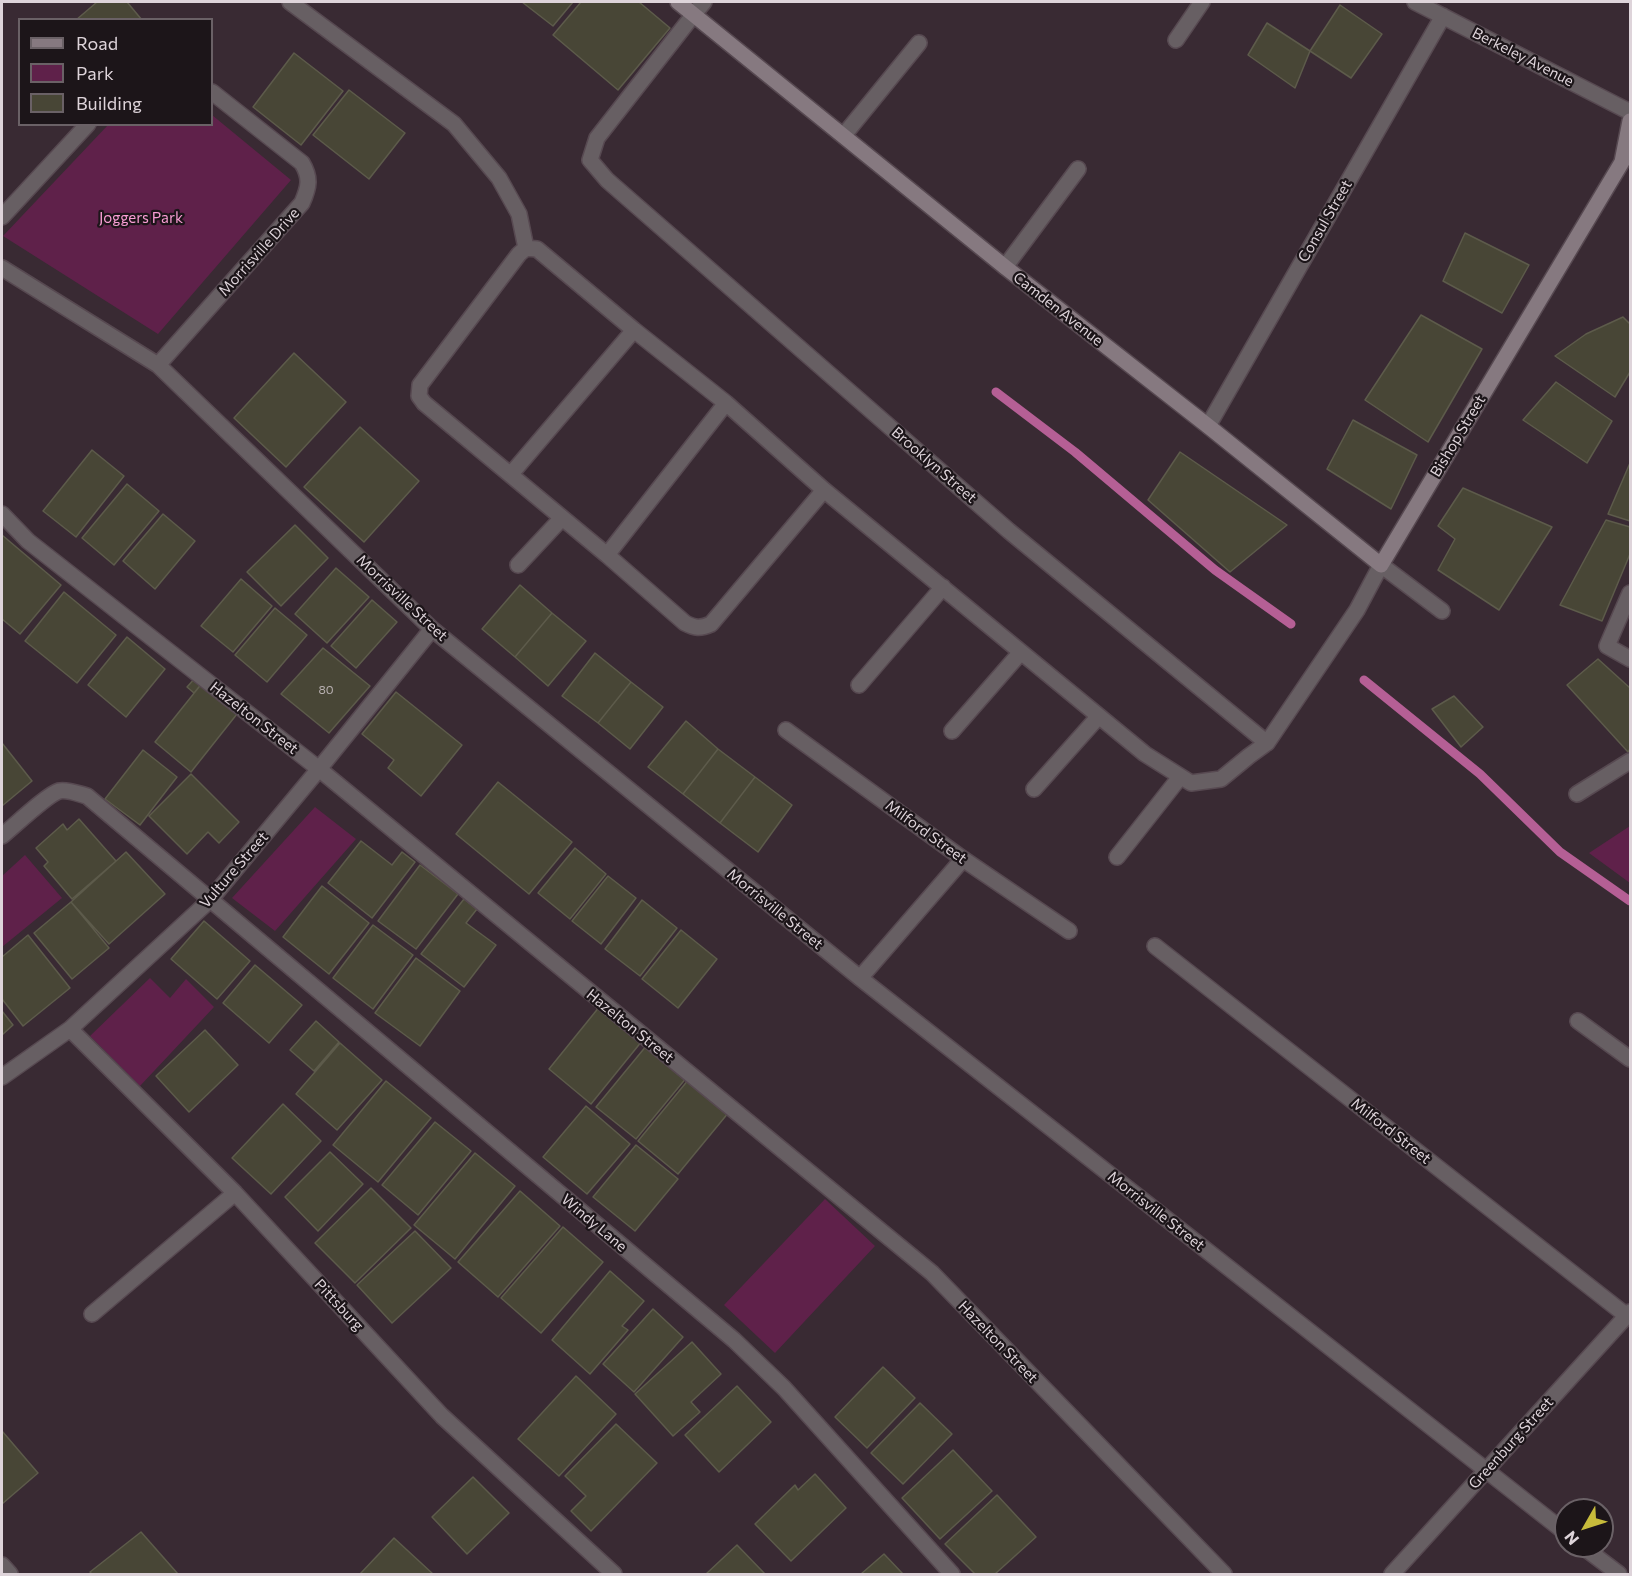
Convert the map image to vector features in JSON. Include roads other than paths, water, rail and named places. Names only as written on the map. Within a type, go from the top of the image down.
[{"type":"street","points":[[290,2],[454,124],[499,178],[519,214],[526,248]]},
{"type":"street","name":"Camden Avenue","points":[[678,2],[1005,267],[1442,611]]},
{"type":"street","points":[[693,14],[704,2]]},
{"type":"street","points":[[1176,40],[1202,2]]},
{"type":"street","name":"Berkeley Avenue","points":[[1415,2],[1630,112]]},
{"type":"street","name":"Brooklyn Street","points":[[693,14],[597,138],[590,160],[607,180],[1008,531],[1267,743]]},
{"type":"street","name":"Consul Street","points":[[1208,426],[1443,16]]},
{"type":"street","points":[[844,135],[919,43]]},
{"type":"street","name":"Morrisville Drive","points":[[158,365],[302,203],[308,189],[308,173],[302,163],[213,93]]},
{"type":"street","name":"Bishop Street","points":[[1180,777],[1191,783],[1221,779],[1267,743],[1357,610],[1381,565],[1622,162],[1630,121]]},
{"type":"street","points":[[2,217],[86,126]]},
{"type":"street","points":[[1005,267],[1078,169]]},
{"type":"street","points":[[824,490],[711,624],[702,628],[693,627],[685,623],[424,403],[418,391],[420,385],[519,254],[526,248],[537,249],[726,403],[824,490],[1145,754],[1180,777],[1117,857]]},
{"type":"street","name":"Morrisville Street","points":[[2,268],[158,365],[432,629],[860,978],[1554,1524]]},
{"type":"street","points":[[511,474],[634,330]]},
{"type":"street","points":[[607,555],[726,403]]},
{"type":"street","name":"Hazelton Street","points":[[2,514],[28,541],[319,769],[932,1273],[1224,1575]]},
{"type":"street","points":[[518,565],[562,518]]},
{"type":"street","points":[[859,686],[943,587]]},
{"type":"street","points":[[1630,593],[1607,646],[1630,659]]},
{"type":"street","name":"Vulture Street","points":[[2,1077],[70,1029],[210,900],[432,629]]},
{"type":"street","points":[[952,731],[1021,652]]},
{"type":"street","points":[[1034,789],[1099,716]]},
{"type":"street","name":"Milford Street","points":[[786,730],[963,859],[1069,931]]},
{"type":"street","points":[[1577,794],[1630,761]]},
{"type":"street","name":"Windy Lane","points":[[2,836],[48,798],[60,791],[87,796],[734,1340],[784,1389],[952,1575]]},
{"type":"street","points":[[860,978],[963,859]]},
{"type":"street","name":"Milford Street","points":[[1155,946],[1629,1314]]},
{"type":"street","points":[[1578,1021],[1630,1059]]},
{"type":"street","name":"Pittsburg","points":[[70,1029],[235,1193],[442,1416],[614,1575]]},
{"type":"street","points":[[92,1314],[235,1193]]},
{"type":"street","name":"Greenburg Street","points":[[1392,1575],[1629,1314]]},
{"type":"street","points":[[1597,1558],[1619,1575]]},
{"type":"street","points":[[2,1565],[10,1575]]},
{"type":"waterway","points":[[996,392],[1075,452],[1215,570],[1291,624]]},
{"type":"waterway","points":[[1364,680],[1480,774],[1560,852],[1630,901]]},
{"type":"park label","name":"Joggers Park","points":[[141,218]]}]
